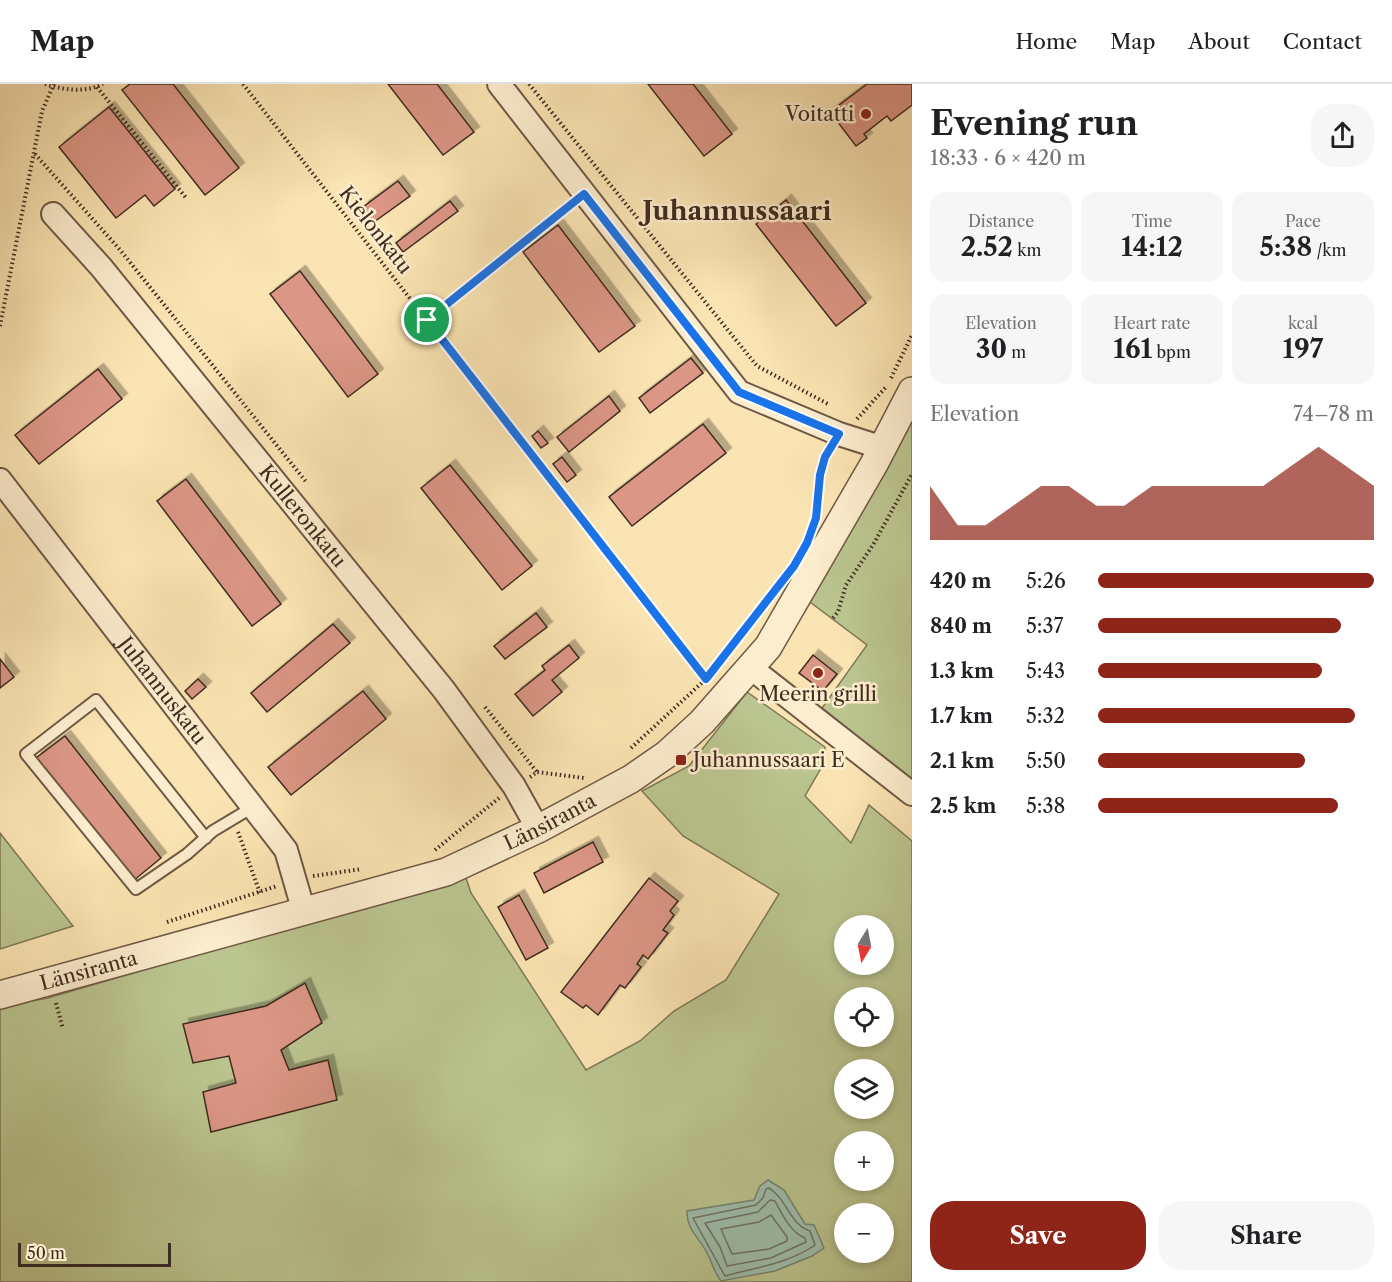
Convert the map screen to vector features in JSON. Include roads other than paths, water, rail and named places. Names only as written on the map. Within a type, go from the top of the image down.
[{"type":"street","points":[[499,84],[739,392],[847,422],[883,448]]},
{"type":"street","name":"Kulleronkatu","points":[[53,214],[101,267],[444,690],[514,786],[538,829]]},
{"type":"street","name":"Länsiranta","points":[[0,995],[446,872],[538,829],[631,779],[667,754],[702,722],[768,646],[800,595],[883,448],[912,391]]},
{"type":"street","name":"Juhannuskatu","points":[[0,480],[286,850],[304,912]]},
{"type":"street","points":[[751,668],[912,794]]},
{"type":"lane","points":[[206,838],[96,700],[26,754],[136,889],[206,838],[254,807]]},
{"type":"water","points":[[768,1180],[784,1190],[805,1224],[814,1225],[824,1248],[812,1256],[775,1271],[721,1281],[705,1249],[691,1229],[687,1211],[754,1200],[760,1186]]},
{"type":"place","name":"Voitatti","points":[[866,114]]},
{"type":"place","name":"Meerin grilli","points":[[818,673]]},
{"type":"place","name":"Juhannussaari E","points":[[681,760]]},
{"type":"district","name":"Juhannussaari","points":[[737,211]]}]
